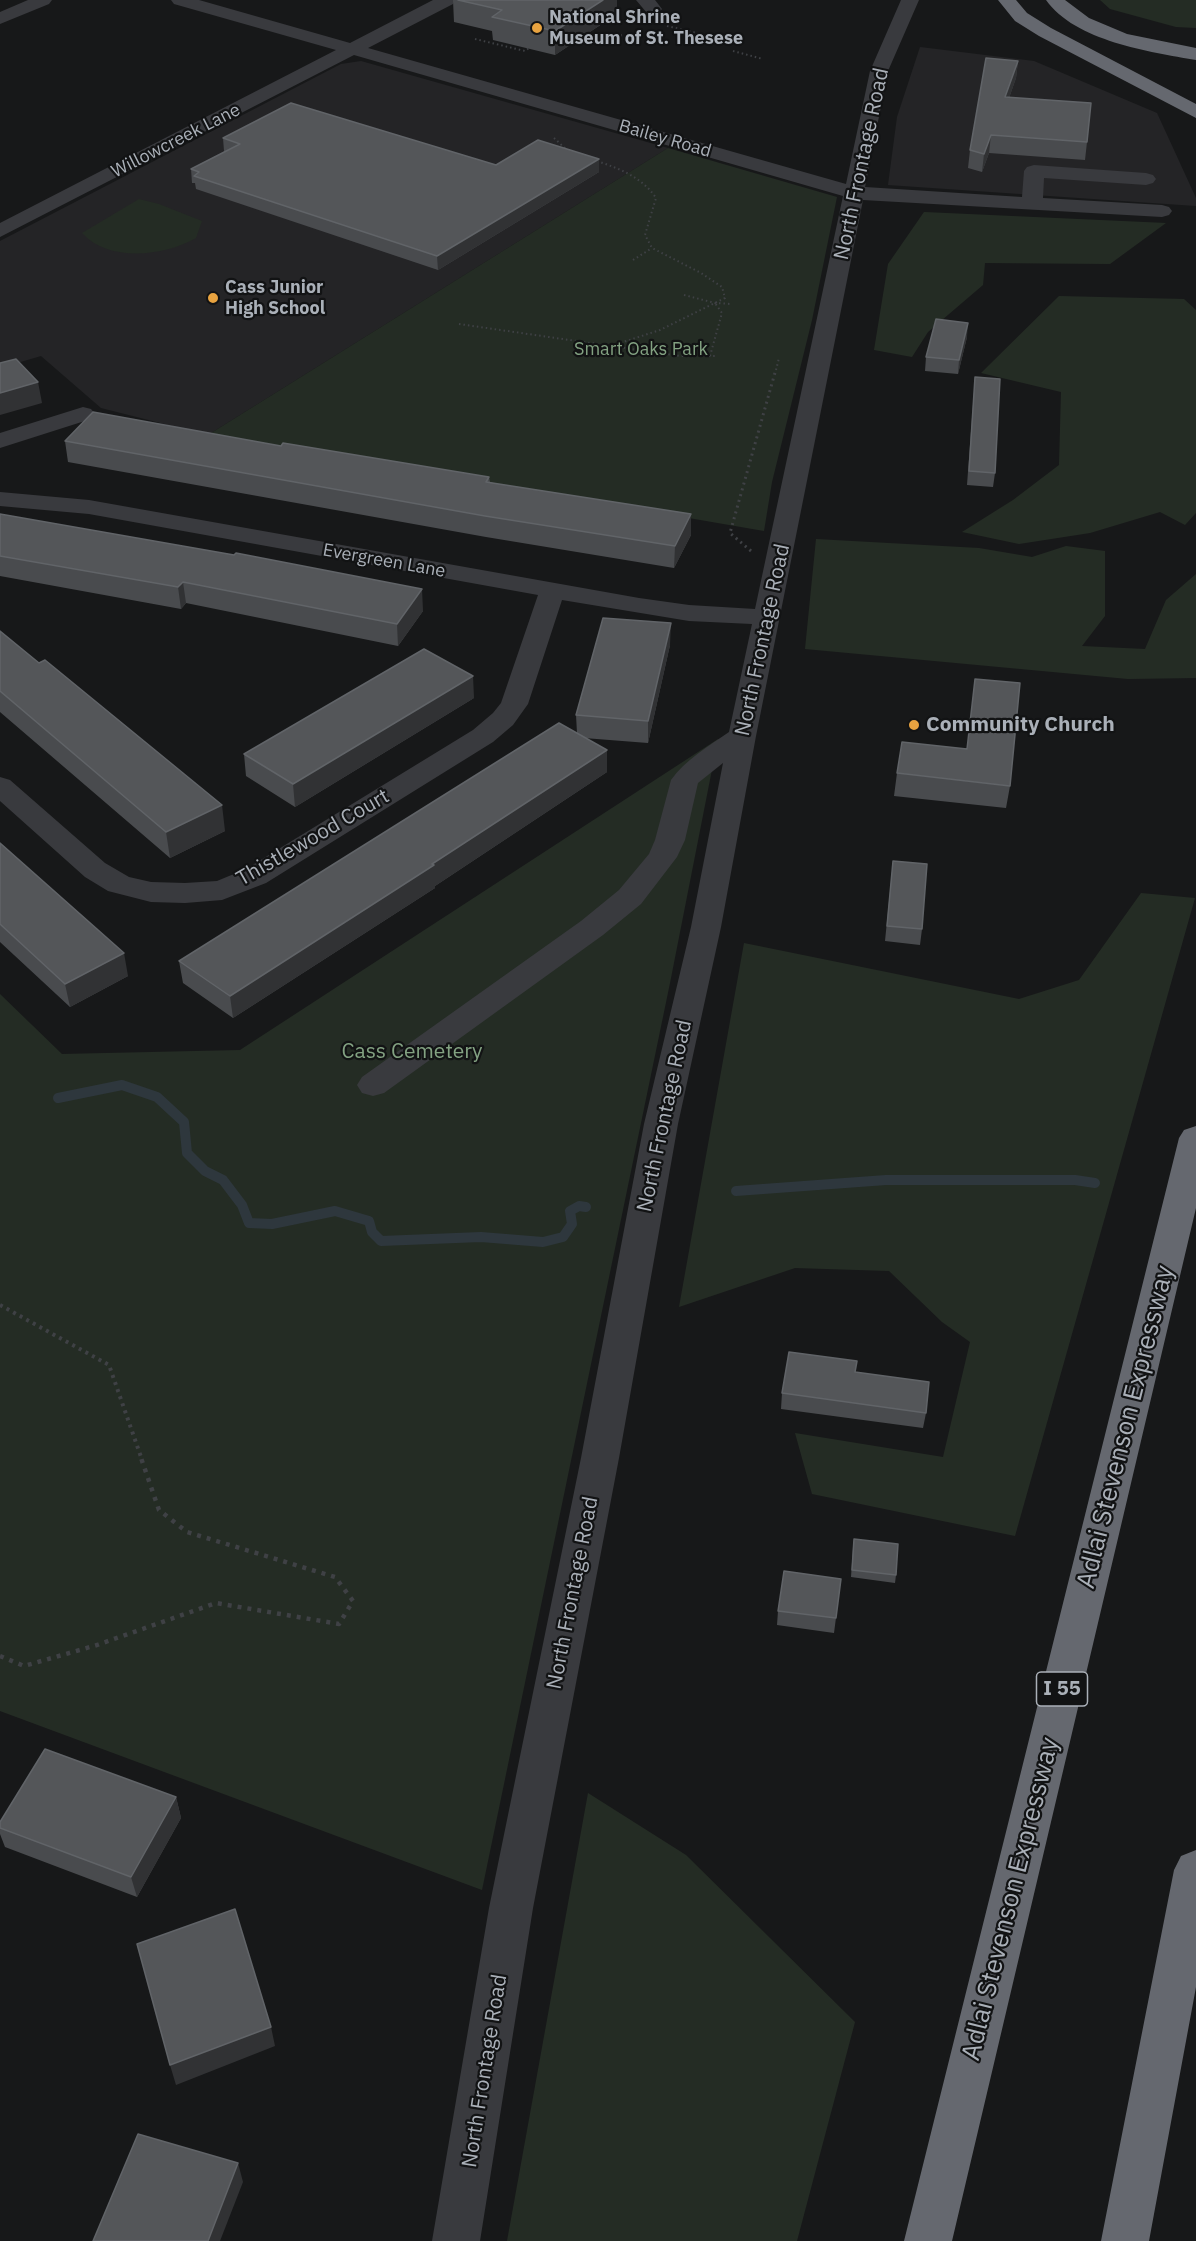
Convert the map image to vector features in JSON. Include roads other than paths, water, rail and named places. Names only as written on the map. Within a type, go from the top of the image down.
[{"type":"highway","points":[[1007,0],[1021,17],[1045,32],[1196,112]]},
{"type":"highway","points":[[1055,0],[1069,14],[1111,34],[1162,48],[1196,54]]},
{"type":"highway","name":"Adlai Stevenson Expressway","points":[[928,2241],[1196,1137]]},
{"type":"highway","points":[[1125,2241],[1196,1870]]},
{"type":"street","points":[[0,19],[43,0]]},
{"type":"street","name":"Bailey Road","points":[[180,0],[351,51],[855,193],[1162,211]]},
{"type":"street","name":"Willowcreek Lane","points":[[0,231],[447,0]]},
{"type":"street","name":"North Frontage Road","points":[[456,2241],[511,1908],[600,1458],[661,1124],[706,927],[742,736],[778,572],[879,71],[910,0]]},
{"type":"street","points":[[1032,203],[1034,171],[1146,179]]},
{"type":"street","points":[[0,441],[83,414]]},
{"type":"street","name":"Evergreen Lane","points":[[0,499],[89,507],[669,610],[768,618]]},
{"type":"street","name":"Thistlewood Court","points":[[0,786],[95,870],[119,884],[151,892],[185,893],[222,890],[256,876],[290,857],[483,736],[503,719],[514,704],[552,591]]},
{"type":"street","points":[[374,1085],[592,928],[630,897],[662,857],[670,840],[685,780],[700,766],[742,736]]},
{"type":"waterway","points":[[58,1098],[122,1085],[157,1097],[184,1122],[187,1153],[205,1171],[223,1180],[242,1205],[249,1223],[272,1224],[335,1211],[369,1221],[372,1232],[381,1241],[481,1237],[543,1242],[563,1237],[572,1224],[570,1211],[579,1206],[586,1207]]},
{"type":"waterway","points":[[736,1191],[886,1180],[1075,1180],[1095,1183]]},
{"type":"place","name":"National Shrine Museum of St. Thesese","points":[[537,28]]},
{"type":"place","name":"Cass Junior High School","points":[[213,298]]},
{"type":"place","name":"Community Church","points":[[914,725]]},
{"type":"park label","name":"Smart Oaks Park","points":[[641,350]]},
{"type":"park label","name":"Cass Cemetery","points":[[412,1052]]}]
